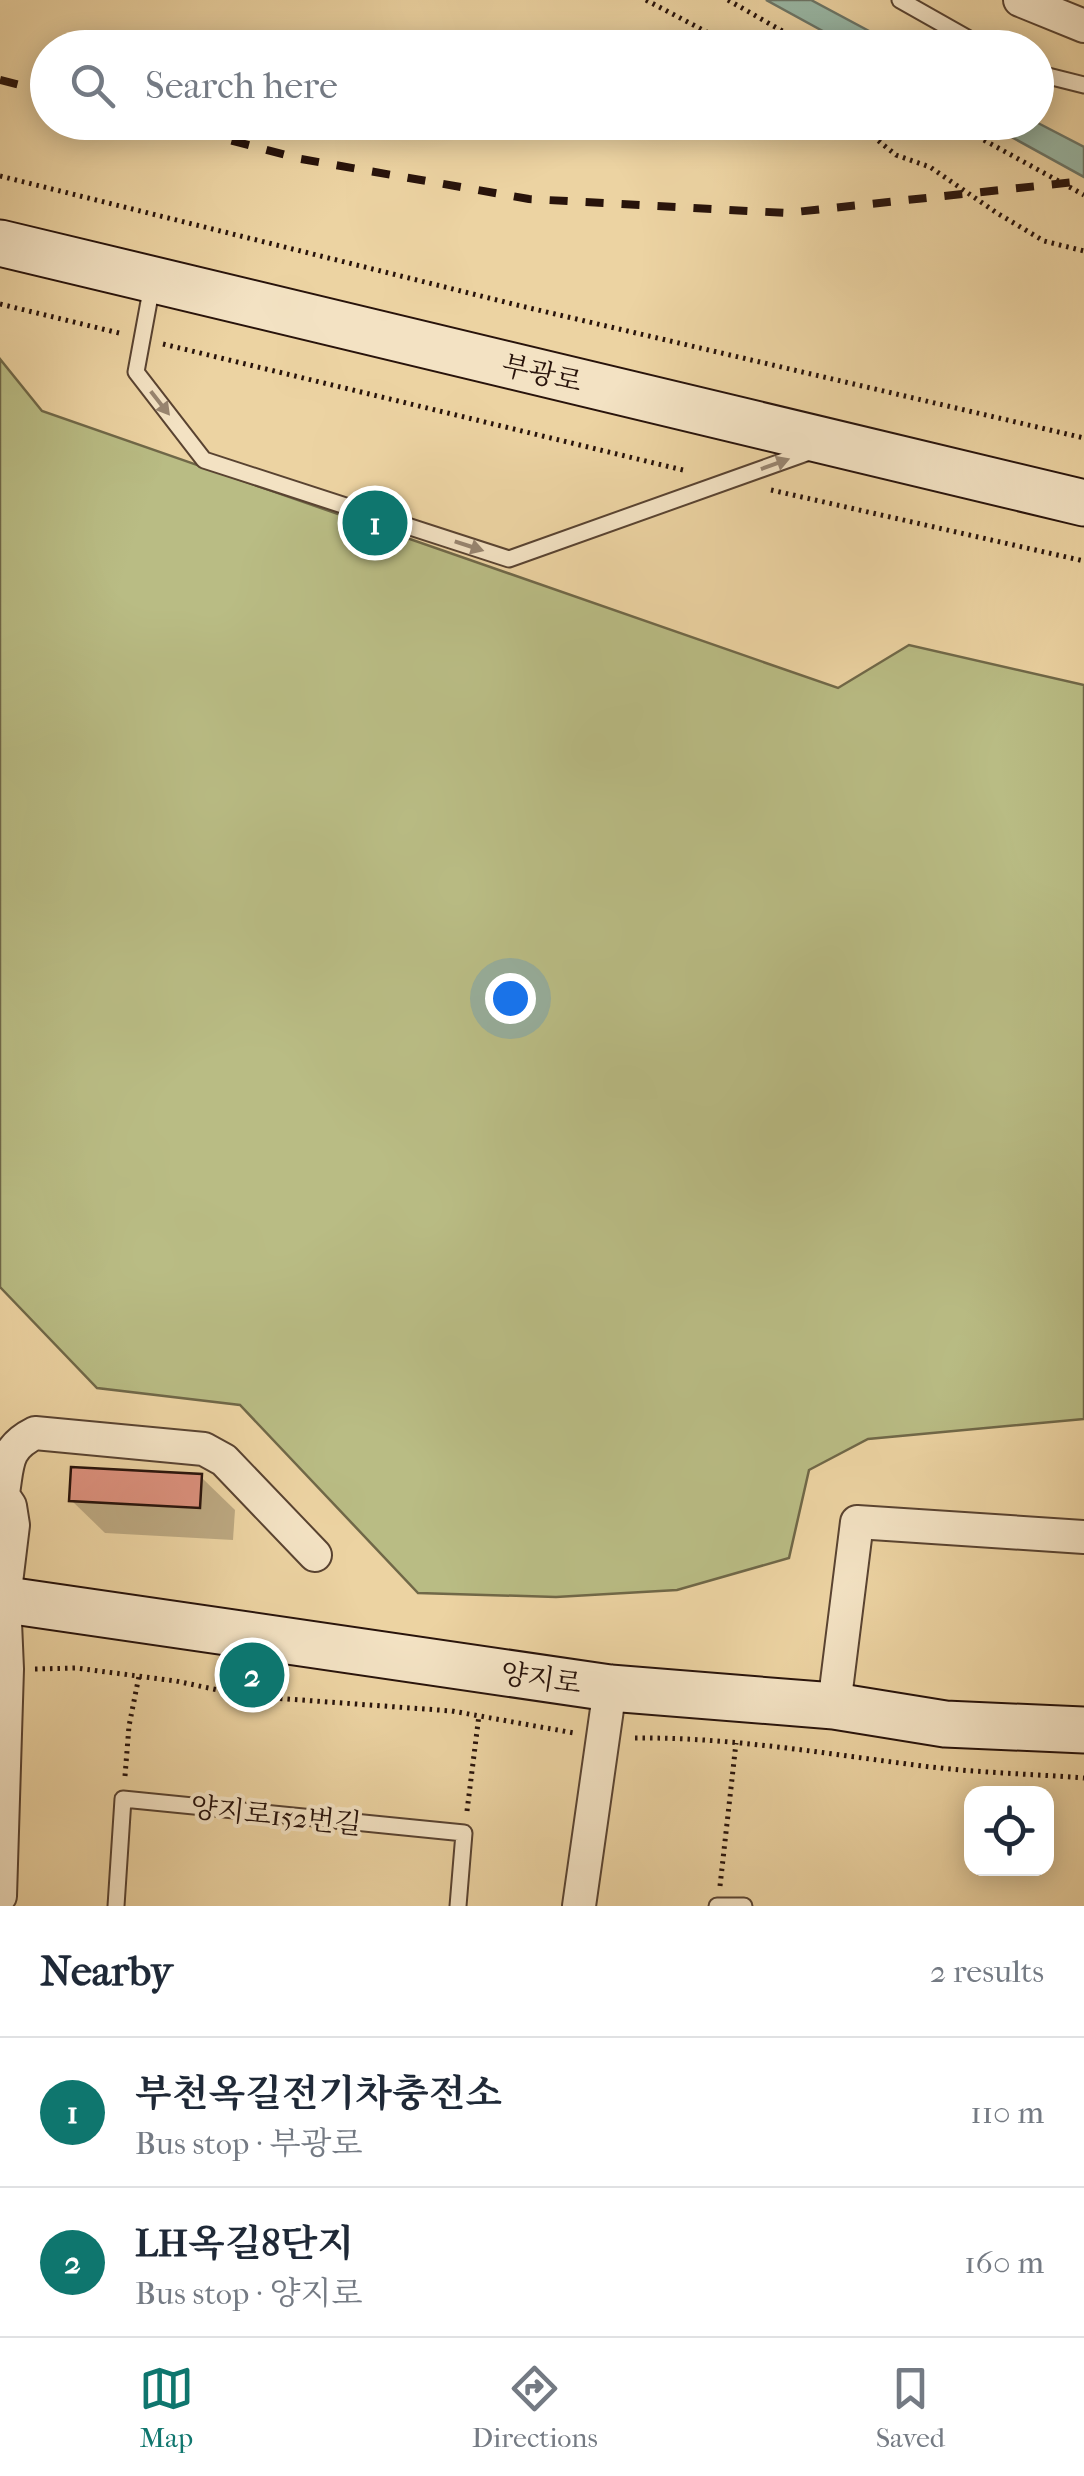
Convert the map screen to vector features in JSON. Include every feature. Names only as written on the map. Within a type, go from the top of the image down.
[{"type":"main road","name":"부광로","points":[[0,243],[1084,503]]},
{"type":"main road","name":"양지로","points":[[2,1599],[610,1688],[834,1706],[945,1724],[1084,1730]]},
{"type":"street","points":[[1020,0],[1084,26]]},
{"type":"street","points":[[0,1896],[7,1669],[2,1599],[13,1525],[10,1506],[2,1492],[9,1455],[18,1441],[34,1433],[204,1449],[224,1460],[315,1555]]},
{"type":"street","points":[[834,1706],[857,1522],[1084,1537]]},
{"type":"street","points":[[579,1906],[610,1688]]},
{"type":"lane","points":[[900,0],[953,30]]},
{"type":"lane","points":[[1054,77],[1084,85]]},
{"type":"lane","points":[[153,280],[136,372],[204,460],[510,559],[834,443]]},
{"type":"lane","points":[[116,1906],[123,1799]]},
{"type":"lane","name":"양지로152번길","points":[[123,1799],[464,1833]]},
{"type":"lane","points":[[458,1906],[464,1833]]},
{"type":"lane","points":[[717,1905],[744,1906]]},
{"type":"path","points":[[646,0],[703,30]]},
{"type":"path","points":[[728,0],[780,30]]},
{"type":"path","points":[[878,140],[896,155],[930,167],[1044,240],[1084,251]]},
{"type":"path","points":[[984,140],[1084,195]]},
{"type":"path","points":[[0,176],[521,306],[1084,438]]},
{"type":"path","points":[[0,304],[728,481],[1084,561]]},
{"type":"path","points":[[7,1669],[76,1668],[246,1696],[433,1709],[604,1738],[689,1738],[934,1767],[1084,1778]]},
{"type":"path","points":[[123,1799],[129,1726],[139,1676]]},
{"type":"path","points":[[464,1833],[478,1716]]},
{"type":"path","points":[[717,1905],[736,1742]]},
{"type":"green space","points":[[0,359],[42,411],[838,688],[909,645],[1084,685],[1084,1419],[868,1439],[809,1470],[789,1558],[677,1590],[556,1597],[418,1593],[240,1405],[97,1388],[0,1287]]},
{"type":"shaded area","points":[[766,0],[811,0],[867,30],[821,30]]},
{"type":"shaded area","points":[[1054,131],[1084,147],[1084,177],[1017,140],[1054,140]]},
{"type":"building","points":[[71,1467],[202,1474],[200,1508],[69,1501]]},
{"type":"railway","points":[[0,80],[30,88]]},
{"type":"railway","points":[[230,140],[301,159],[529,199],[786,213],[1084,181]]},
{"type":"place","name":"부천옥길전기차충전소","points":[[375,523]]},
{"type":"place","name":"LH옥길8단지","points":[[252,1675]]}]
